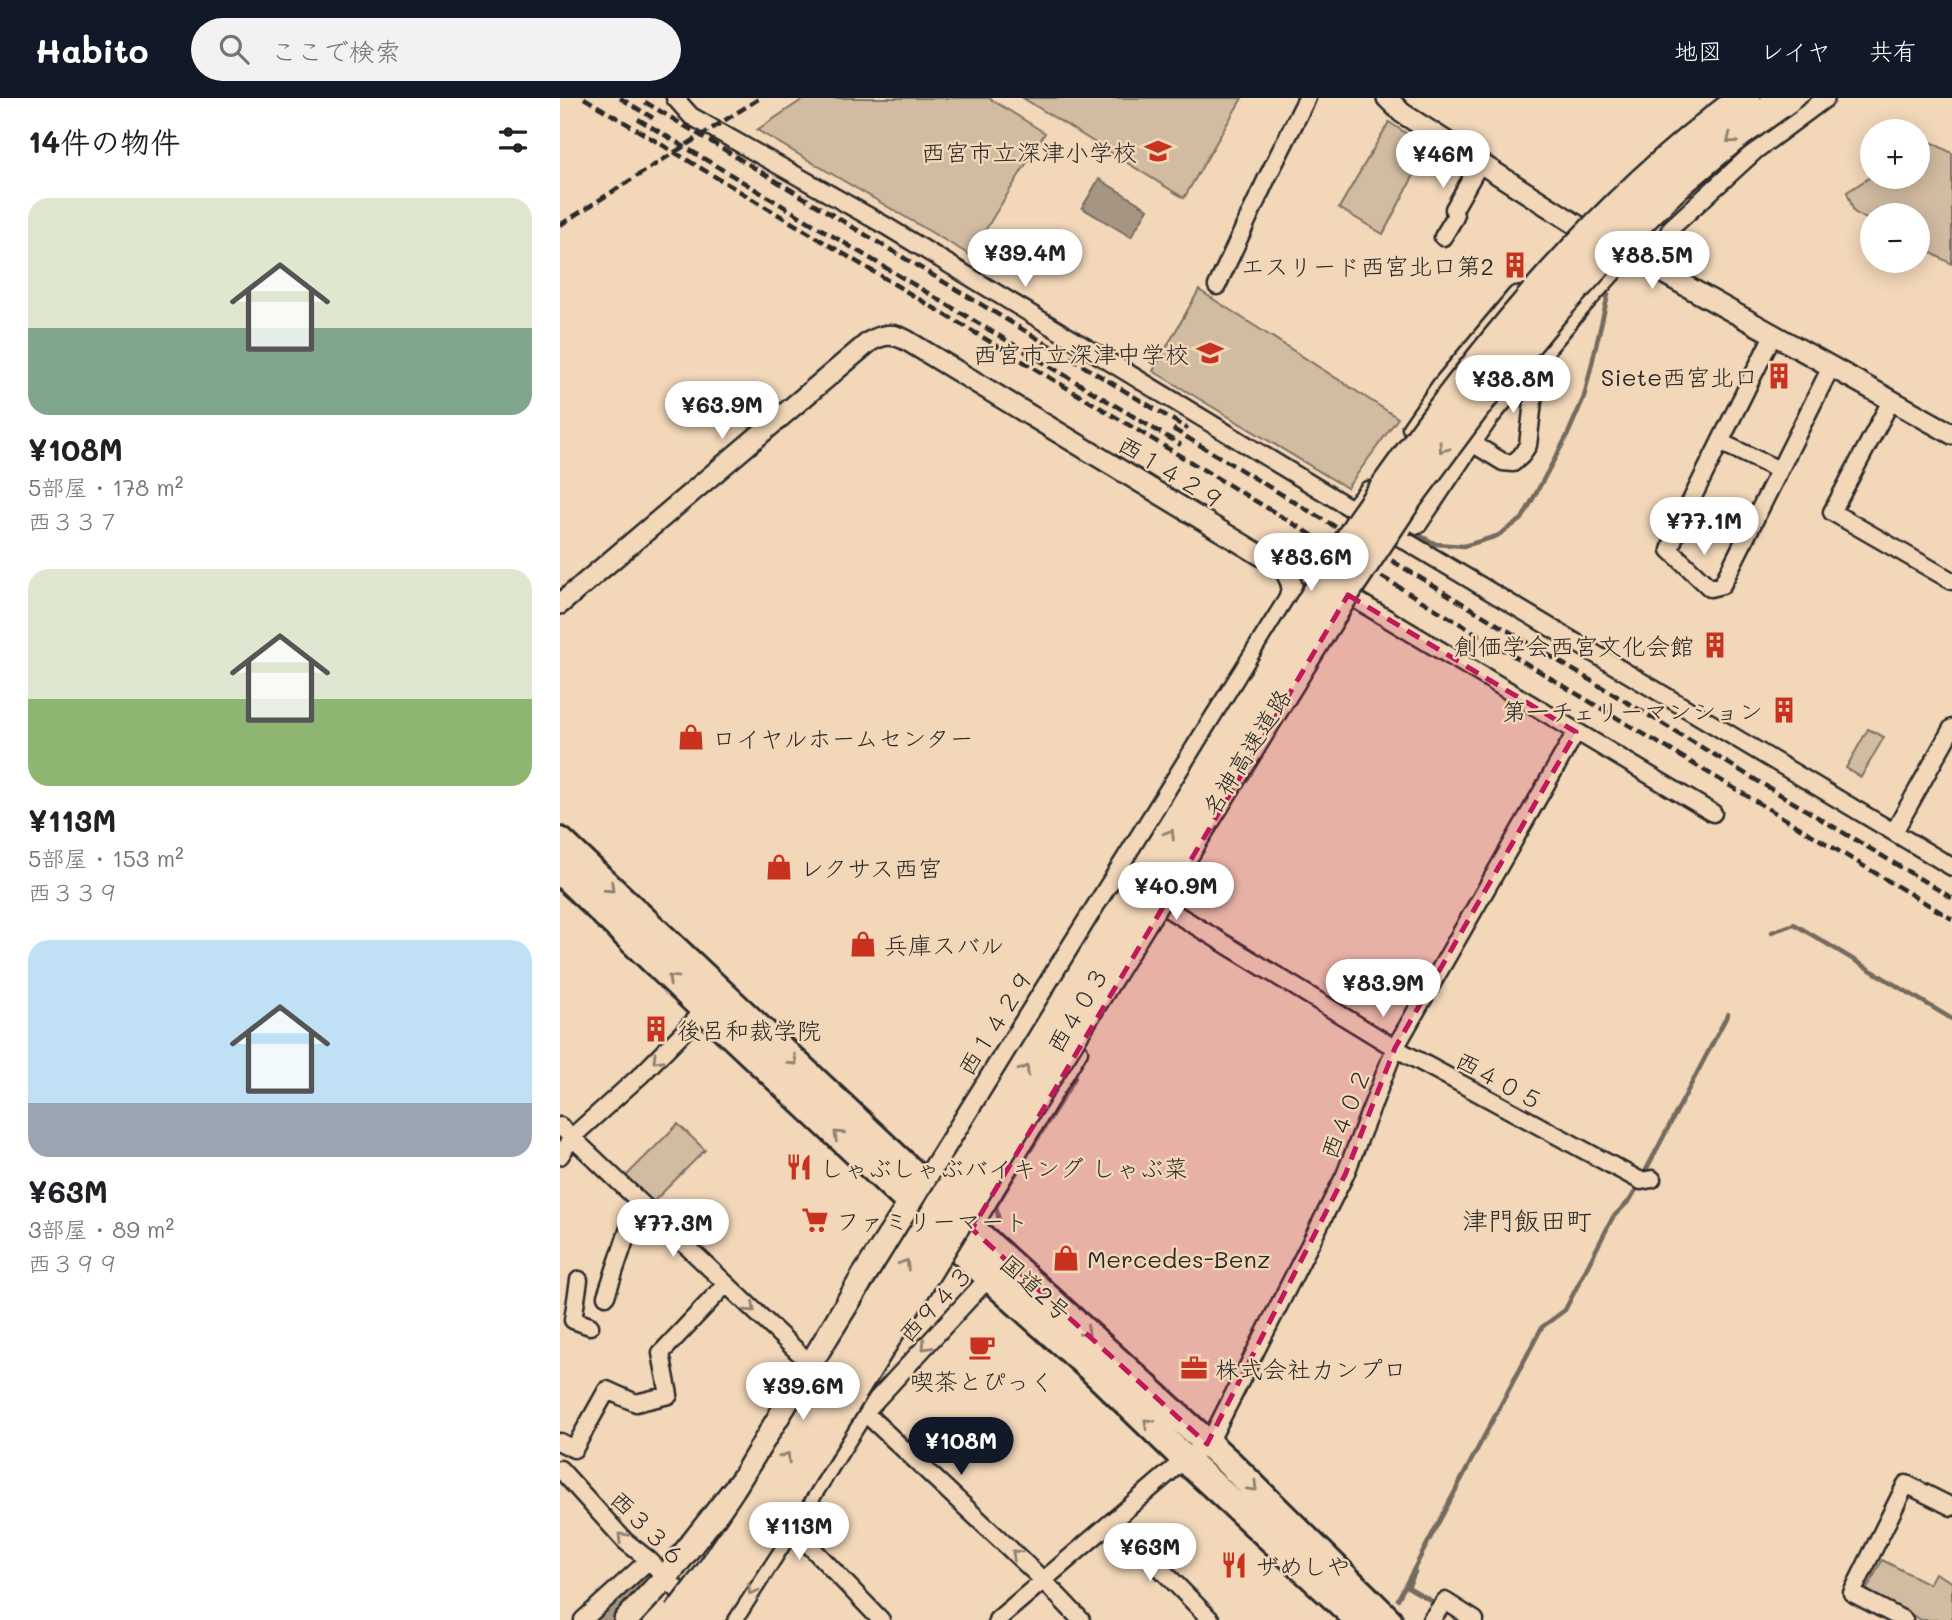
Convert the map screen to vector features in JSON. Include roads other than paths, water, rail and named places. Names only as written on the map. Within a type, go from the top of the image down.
[{"type":"highway","name":"名神高速道路","points":[[697,1618],[711,1573],[757,1505],[1361,523],[1412,449],[1513,319],[1569,255],[1661,166],[1745,98]]},
{"type":"highway","name":"名神高速道路","points":[[697,1618],[728,1590],[1345,591],[1408,495],[1480,399],[1552,312],[1606,253],[1675,185],[1732,137],[1786,98]]},
{"type":"highway","name":"国道2号","points":[[560,841],[997,1268],[1094,1371],[1359,1620]]},
{"type":"highway","name":"国道2号","points":[[560,871],[705,1010],[918,1193],[972,1229],[997,1268],[1228,1462],[1388,1620]]},
{"type":"main road","points":[[626,1620],[666,1577],[743,1479],[865,1274],[918,1193]]},
{"type":"street","points":[[674,98],[691,116],[886,226],[1352,509],[1441,385],[1499,315],[1580,227]]},
{"type":"street","points":[[1217,286],[1307,98]]},
{"type":"street","points":[[1387,98],[1402,113],[1580,227],[1891,401],[1950,429]]},
{"type":"street","points":[[1652,268],[1671,228],[1756,150],[1826,98]]},
{"type":"street","points":[[1443,237],[1455,217],[1454,209],[1480,163]]},
{"type":"street","points":[[1629,255],[1538,358],[1399,537],[1952,867]]},
{"type":"street","name":"西１４２９","points":[[560,604],[869,342],[884,335],[899,336],[1285,570],[1292,585],[1289,599],[918,1193]]},
{"type":"street","points":[[1773,335],[1677,529],[1670,550],[1710,588],[1722,585],[1831,367]]},
{"type":"street","points":[[1472,443],[1503,463],[1513,463],[1521,456],[1528,445],[1538,358]]},
{"type":"street","points":[[1891,401],[1832,512],[1952,581]]},
{"type":"street","points":[[1720,442],[1779,470]]},
{"type":"street","points":[[1366,493],[1413,522]]},
{"type":"street","name":"西４０３","points":[[972,1229],[1348,595],[1576,732]]},
{"type":"street","points":[[1894,832],[1952,728]]},
{"type":"street","points":[[1576,732],[1713,813]]},
{"type":"street","name":"西４０２","points":[[1206,1444],[1345,1175],[1395,1048],[1576,732]]},
{"type":"street","name":"西４０５","points":[[1115,877],[1395,1048],[1641,1181],[1652,1179]]},
{"type":"street","points":[[560,1156],[566,1132],[642,1074],[705,1010]]},
{"type":"street","points":[[566,1132],[812,1366],[866,1412],[1045,1581],[1081,1620]]},
{"type":"street","points":[[614,1289],[629,1228],[644,1206]]},
{"type":"street","name":"西９４３","points":[[734,1620],[866,1412],[997,1268]]},
{"type":"street","points":[[579,1280],[567,1308],[573,1320],[590,1326]]},
{"type":"street","points":[[560,1442],[574,1449],[607,1390],[636,1403],[669,1395],[661,1353],[726,1284]]},
{"type":"street","points":[[997,1620],[1206,1444]]},
{"type":"street","name":"西３３６","points":[[560,1469],[625,1542],[666,1577],[697,1618]]},
{"type":"street","points":[[743,1479],[881,1620]]},
{"type":"street","points":[[1904,1620],[1852,1593],[1906,1483],[1952,1507]]},
{"type":"street","points":[[1114,1521],[1211,1620]]},
{"type":"street","points":[[583,1620],[649,1560]]},
{"type":"street","points":[[1431,1620],[1445,1601],[1475,1620]]},
{"type":"waterway","points":[[1411,531],[1436,544],[1464,546],[1497,536],[1522,519],[1567,436],[1584,397],[1608,295]]},
{"type":"waterway","points":[[1772,932],[1794,924],[1952,1019]]},
{"type":"waterway","points":[[1646,1170],[1728,1014]]},
{"type":"waterway","points":[[999,1221],[996,1206],[1075,1078]]},
{"type":"waterway","points":[[1398,1599],[1542,1327],[1565,1310],[1613,1217],[1630,1200],[1638,1186]]},
{"type":"waterway","points":[[1415,1572],[1408,1587],[1435,1603]]},
{"type":"waterway","points":[[599,1620],[648,1575]]},
{"type":"railway","points":[[584,98],[1952,919]]},
{"type":"railway","points":[[620,98],[653,118]]},
{"type":"railway","points":[[560,225],[760,98]]},
{"type":"railway","points":[[645,102],[1188,429]]},
{"type":"railway","points":[[638,119],[1181,445]]},
{"type":"railway","points":[[1173,429],[1952,898]]},
{"type":"place","name":"西宮市立深津小学校","points":[[1158,151]]},
{"type":"place","name":"エスリード西宮北口第2","points":[[1515,265]]},
{"type":"place","name":"西宮市立深津中学校","points":[[1210,353]]},
{"type":"place","name":"Siete西宮北口","points":[[1779,376]]},
{"type":"place","name":"創価学会西宮文化会館","points":[[1715,645]]},
{"type":"place","name":"第一チェリーマンション","points":[[1784,710]]},
{"type":"place","name":"ロイヤルホームセンター","points":[[691,737]]},
{"type":"place","name":"レクサス西宮","points":[[779,867]]},
{"type":"place","name":"兵庫スバル","points":[[863,944]]},
{"type":"place","name":"後呂和裁学院","points":[[656,1029]]},
{"type":"place","name":"しゃぶしゃぶバイキング しゃぶ菜","points":[[799,1167]]},
{"type":"place","name":"ファミリーマート","points":[[815,1220]]},
{"type":"place","name":"Mercedes-Benz","points":[[1066,1258]]},
{"type":"place","name":"喫茶とぴっく","points":[[982,1347]]},
{"type":"place","name":"株式会社カンプロ","points":[[1194,1368]]},
{"type":"place","name":"ザめしや","points":[[1234,1565]]},
{"type":"district","name":"津門飯田町","points":[[1527,1220]]}]
